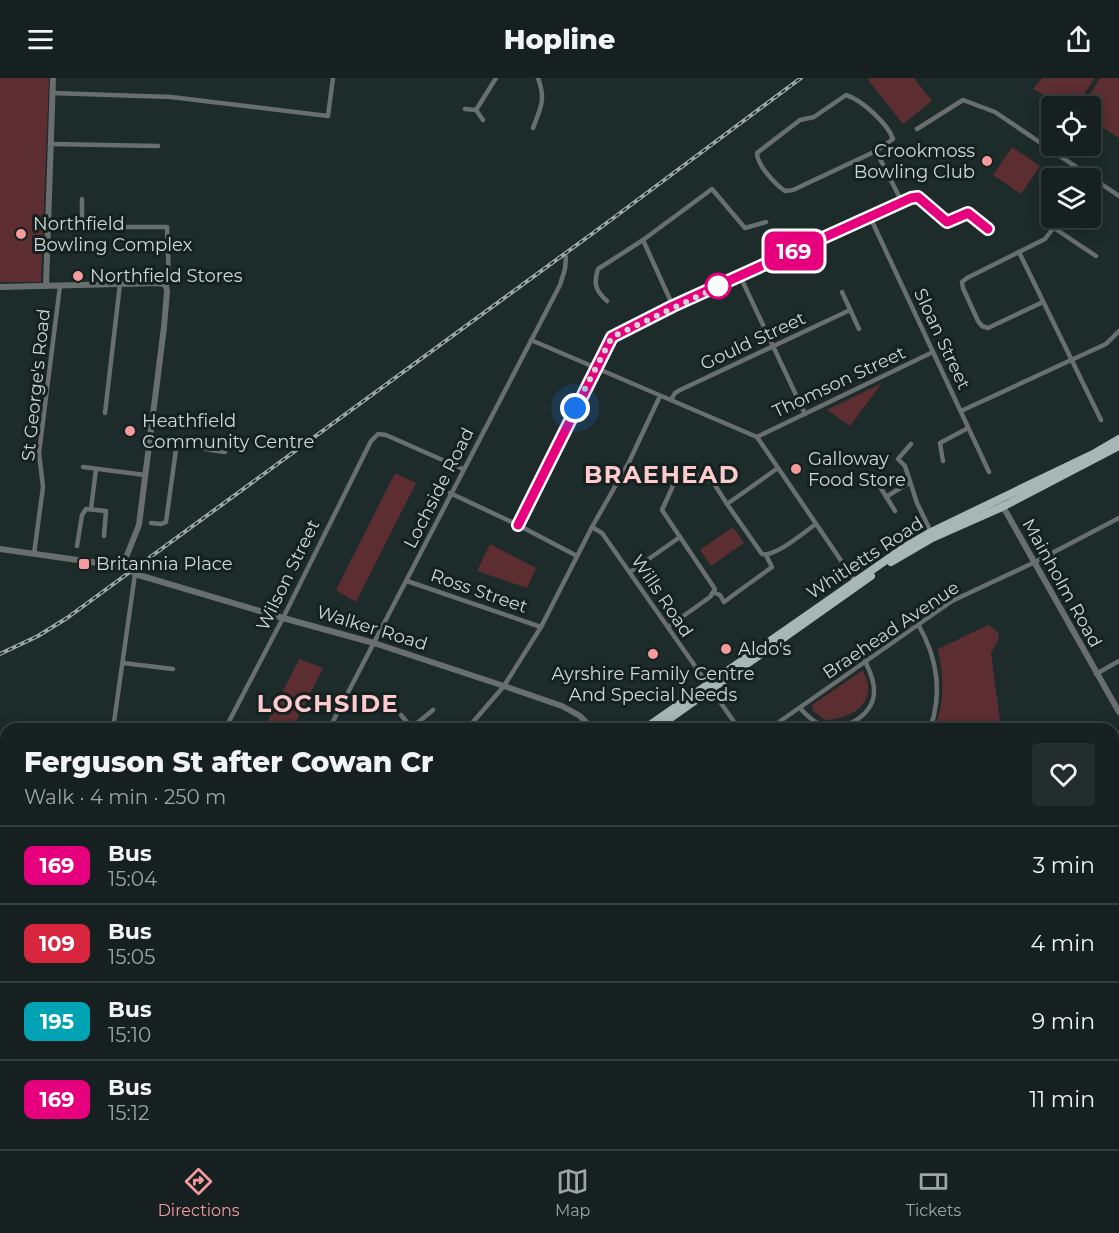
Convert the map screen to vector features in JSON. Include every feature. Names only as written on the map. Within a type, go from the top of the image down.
[{"type":"main road","name":"Whitletts Road","points":[[654,723],[709,688],[892,561],[1119,439]]},
{"type":"main road","name":"Whitletts Road","points":[[663,723],[855,581],[905,547],[931,532],[1001,503],[1119,446]]},
{"type":"street","points":[[46,286],[53,78]]},
{"type":"street","points":[[52,93],[171,97],[328,116],[333,78]]},
{"type":"street","points":[[476,110],[496,78]]},
{"type":"street","points":[[533,128],[543,103],[543,92],[538,78]]},
{"type":"street","points":[[846,95],[854,98],[890,129],[893,140],[876,151],[793,190],[785,191],[757,159],[762,148],[800,120],[814,117],[846,95]]},
{"type":"street","points":[[917,129],[963,100],[995,112],[1073,168]]},
{"type":"street","points":[[465,109],[476,110],[483,120]]},
{"type":"street","points":[[51,144],[158,146]]},
{"type":"street","points":[[876,151],[902,202]]},
{"type":"street","points":[[1101,186],[1119,196]]},
{"type":"street","points":[[607,300],[597,292],[595,285],[598,269],[643,240],[712,189],[745,228],[766,222]]},
{"type":"street","points":[[518,525],[612,337],[673,306],[902,202],[918,197],[947,222],[968,213],[988,229]]},
{"type":"street","points":[[82,199],[84,227]]},
{"type":"street","name":"Sloan Street","points":[[870,217],[989,472]]},
{"type":"street","points":[[48,227],[167,227],[169,279],[166,285],[166,304],[150,438],[139,525],[126,566]]},
{"type":"street","points":[[1042,302],[988,328],[982,326],[978,321],[962,282],[1046,239],[1054,228],[1096,256]]},
{"type":"street","points":[[643,240],[673,306]]},
{"type":"street","points":[[1019,252],[1101,420]]},
{"type":"street","name":"Lochside Road","points":[[332,723],[560,285],[566,269],[566,257]]},
{"type":"street","points":[[740,276],[805,414]]},
{"type":"street","points":[[0,287],[159,283],[166,285]]},
{"type":"street","points":[[105,413],[120,284]]},
{"type":"street","name":"St George's Road","points":[[34,554],[43,488],[39,453],[60,286]]},
{"type":"street","points":[[843,292],[859,329]]},
{"type":"street","name":"Gould Street","points":[[671,400],[680,390],[850,310]]},
{"type":"street","points":[[961,411],[1106,344],[1119,331]]},
{"type":"street","points":[[531,340],[594,369],[757,437],[855,581]]},
{"type":"street","name":"Thomson Street","points":[[757,437],[933,352]]},
{"type":"street","points":[[476,723],[504,686],[541,627],[592,527],[629,462],[660,396]]},
{"type":"street","points":[[943,461],[940,443],[968,428]]},
{"type":"street","name":"Wilson Street","points":[[228,723],[371,441],[378,434],[386,435],[463,469]]},
{"type":"street","points":[[150,438],[177,442],[201,450],[225,452]]},
{"type":"street","points":[[151,523],[164,524],[168,517],[177,442]]},
{"type":"street","points":[[911,444],[898,459],[905,466],[916,503],[931,532]]},
{"type":"street","points":[[83,467],[145,475]]},
{"type":"street","points":[[727,504],[778,468]]},
{"type":"street","points":[[91,508],[96,469]]},
{"type":"street","points":[[687,471],[713,482],[762,554],[766,555],[772,567],[724,602],[720,595],[715,593],[713,584],[663,510],[681,472],[687,471]]},
{"type":"street","points":[[874,477],[895,511]]},
{"type":"street","points":[[886,497],[910,483]]},
{"type":"street","points":[[450,493],[577,556]]},
{"type":"street","name":"Mainholm Road","points":[[1001,503],[1119,712]]},
{"type":"street","points":[[77,546],[83,512],[91,508],[106,512],[104,536]]},
{"type":"street","name":"Braehead Avenue","points":[[778,723],[952,601],[1033,563],[1119,518]]},
{"type":"street","points":[[106,524],[112,524]]},
{"type":"street","points":[[766,555],[774,553],[816,524]]},
{"type":"street","name":"Wills Road","points":[[592,527],[602,533],[735,723]]},
{"type":"street","points":[[72,528],[80,529]]},
{"type":"street","points":[[630,572],[680,537]]},
{"type":"street","points":[[0,549],[126,566],[135,574],[114,723]]},
{"type":"street","name":"Walker Road","points":[[135,574],[374,643],[562,706],[580,716],[587,723]]},
{"type":"street","name":"Ross Street","points":[[407,580],[541,627]]},
{"type":"street","points":[[668,627],[715,593]]},
{"type":"street","points":[[918,624],[933,654],[937,674],[938,698],[932,723]]},
{"type":"street","points":[[851,723],[868,710],[874,692],[872,675],[865,661]]},
{"type":"street","points":[[1096,674],[1119,661]]},
{"type":"street","points":[[123,663],[173,669]]},
{"type":"street","points":[[800,708],[810,720],[816,723]]},
{"type":"street","points":[[417,723],[433,710]]},
{"type":"street","points":[[401,716],[407,723]]},
{"type":"shaded area","points":[[0,78],[49,78],[41,282],[0,282]]},
{"type":"shaded area","points":[[871,78],[914,78],[932,101],[903,124],[868,80]]},
{"type":"shaded area","points":[[1042,78],[1095,78],[1083,96],[1046,96],[1033,89]]},
{"type":"shaded area","points":[[1100,78],[1119,78],[1119,138],[1101,126],[1101,96],[1088,96]]},
{"type":"shaded area","points":[[1012,147],[1040,166],[1021,194],[993,175]]},
{"type":"shaded area","points":[[882,383],[850,426],[827,410]]},
{"type":"shaded area","points":[[395,473],[416,483],[356,602],[336,590]]},
{"type":"shaded area","points":[[733,527],[744,543],[711,566],[700,550]]},
{"type":"shaded area","points":[[490,544],[536,568],[527,588],[477,571]]},
{"type":"shaded area","points":[[988,625],[997,632],[999,638],[991,653],[1000,723],[936,723],[942,690],[938,649]]},
{"type":"shaded area","points":[[299,659],[323,668],[295,723],[267,723]]},
{"type":"shaded area","points":[[863,670],[868,684],[868,693],[866,700],[855,711],[849,715],[825,720],[813,711],[812,705]]},
{"type":"railway","points":[[0,654],[38,636],[67,618],[801,78]]},
{"type":"bus line","name":"169","points":[[518,525],[612,337],[673,306],[911,198],[918,197],[947,222],[968,213],[988,229]]},
{"type":"place","name":"Crookmoss Bowling Club","points":[[987,161]]},
{"type":"place","name":"Northfield Bowling Complex","points":[[21,234]]},
{"type":"place","name":"Northfield Stores","points":[[78,276]]},
{"type":"place","name":"Heathfield Community Centre","points":[[130,431]]},
{"type":"place","name":"Galloway Food Store","points":[[796,469]]},
{"type":"place","name":"Britannia Place","points":[[84,564]]},
{"type":"place","name":"Aldo's","points":[[726,649]]},
{"type":"place","name":"Ayrshire Family Centre And Special Needs","points":[[653,654]]},
{"type":"district","name":"BRAEHEAD","points":[[662,475]]},
{"type":"district","name":"LOCHSIDE","points":[[328,704]]},
{"type":"route","points":[[575,408],[612,337],[673,306],[728,282],[718,286]]}]
